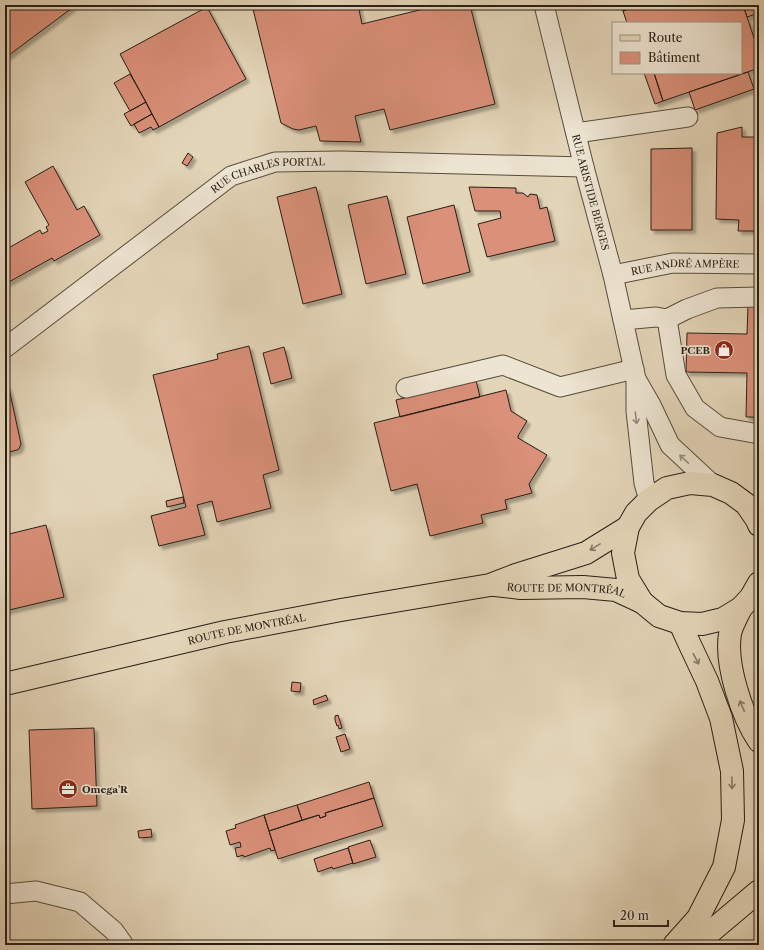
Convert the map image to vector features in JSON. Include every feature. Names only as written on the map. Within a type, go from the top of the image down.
[{"type":"main road","points":[[758,522],[746,504],[731,492],[713,485],[690,483],[667,488],[649,500],[636,512],[628,527],[623,553],[628,579],[642,602],[659,616],[680,623],[702,624],[723,619],[740,608],[751,597],[759,584]]},
{"type":"main road","name":"ROUTE DE MONTRÉAL","points":[[5,684],[224,632],[341,610],[490,585],[516,575],[586,553],[628,527]]},
{"type":"main road","name":"ROUTE DE MONTRÉAL","points":[[490,585],[521,588],[583,587],[616,590],[642,602]]},
{"type":"main road","points":[[740,608],[730,633],[730,660],[739,697],[754,734],[759,741]]},
{"type":"main road","points":[[674,945],[698,918],[724,867],[733,820],[732,771],[721,718],[707,681],[680,623]]},
{"type":"main road","points":[[695,945],[759,891]]},
{"type":"street","name":"RUE ARISTIDE BERGES","points":[[544,5],[584,167],[613,275],[635,374],[636,411],[644,483],[649,500]]},
{"type":"street","points":[[576,133],[688,117]]},
{"type":"street","name":"RUE CHARLES PORTAL","points":[[5,348],[231,176],[275,162],[341,161],[584,167]]},
{"type":"street","name":"RUE ANDRÉ AMPÈRE","points":[[613,275],[672,263],[759,264]]},
{"type":"street","points":[[623,320],[656,317],[667,319],[687,309],[717,298],[759,297]]},
{"type":"street","points":[[667,319],[676,375],[695,408],[720,427],[759,434]]},
{"type":"street","points":[[406,388],[503,365],[560,387],[635,374]]},
{"type":"street","name":"RUE ARISTIDE BERGES","points":[[635,374],[670,445],[713,485]]},
{"type":"street","points":[[5,894],[36,891],[80,902],[114,931],[124,945]]},
{"type":"building","points":[[5,5],[70,5],[72,8],[5,58]]},
{"type":"building","points":[[252,5],[358,5],[362,24],[440,5],[470,5],[495,104],[390,130],[384,109],[355,116],[361,142],[320,141],[316,126],[299,130],[293,129],[281,123]]},
{"type":"building","points":[[621,5],[630,5],[631,8],[623,11]]},
{"type":"building","points":[[630,5],[743,5],[759,53],[759,68],[742,74],[742,22],[627,22],[623,11],[631,8]]},
{"type":"building","points":[[743,5],[759,5],[759,13],[747,17]]},
{"type":"building","points":[[207,7],[246,79],[159,127],[120,54]]},
{"type":"building","points":[[748,72],[754,89],[695,110],[689,92]]},
{"type":"building","points":[[130,74],[146,102],[130,111],[114,83]]},
{"type":"building","points":[[644,74],[654,74],[663,101],[655,104]]},
{"type":"building","points":[[654,74],[742,74],[663,101]]},
{"type":"building","points":[[146,102],[152,114],[131,126],[124,114]]},
{"type":"building","points":[[152,114],[159,127],[153,130],[151,127],[139,133],[134,124]]},
{"type":"building","points":[[742,127],[742,137],[758,137],[758,231],[738,231],[739,220],[716,219],[717,133]]},
{"type":"building","points":[[692,148],[692,230],[651,230],[651,149]]},
{"type":"building","points":[[188,153],[193,157],[187,166],[182,163]]},
{"type":"building","points":[[53,166],[77,210],[84,206],[100,235],[54,261],[52,258],[7,283],[5,281],[5,250],[40,230],[42,234],[48,231],[46,227],[49,225],[25,182]]},
{"type":"building","points":[[316,187],[342,294],[303,304],[277,197]]},
{"type":"building","points":[[469,187],[516,188],[516,193],[523,193],[528,197],[530,194],[537,195],[540,209],[547,207],[555,241],[487,257],[478,224],[501,218],[500,211],[475,211]]},
{"type":"building","points":[[387,196],[406,274],[366,284],[348,205]]},
{"type":"building","points":[[454,205],[470,272],[423,284],[407,217]]},
{"type":"building","points":[[748,306],[759,306],[759,417],[746,417],[747,373],[686,372],[687,333],[747,334]]},
{"type":"building","points":[[249,346],[279,470],[263,475],[271,508],[217,522],[212,501],[197,505],[205,535],[159,546],[151,516],[186,507],[153,375],[218,359],[217,354]]},
{"type":"building","points":[[284,347],[292,378],[271,384],[263,353]]},
{"type":"building","points":[[476,380],[480,397],[400,417],[396,400]]},
{"type":"building","points":[[5,385],[7,385],[10,393],[21,444],[19,449],[5,453]]},
{"type":"building","points":[[506,390],[511,411],[527,421],[518,438],[547,455],[529,484],[532,493],[505,500],[507,509],[481,515],[483,523],[430,536],[417,484],[391,491],[374,423]]},
{"type":"building","points":[[183,497],[184,503],[167,507],[166,501]]},
{"type":"building","points":[[46,525],[64,597],[5,611],[5,535]]},
{"type":"building","points":[[292,682],[301,683],[300,692],[291,691]]},
{"type":"building","points":[[326,695],[328,700],[314,705],[313,700]]},
{"type":"building","points":[[338,715],[342,728],[339,729],[335,720],[335,716]]},
{"type":"building","points":[[94,728],[97,806],[32,809],[29,730]]},
{"type":"building","points":[[345,734],[350,749],[341,752],[336,737]]},
{"type":"building","points":[[369,782],[374,798],[325,813],[326,816],[320,818],[319,815],[302,820],[297,805]]},
{"type":"building","points":[[374,798],[383,826],[278,859],[269,831],[319,815],[320,818],[326,816],[325,813]]},
{"type":"building","points":[[297,805],[302,820],[269,831],[264,815]]},
{"type":"building","points":[[264,815],[275,850],[271,851],[270,848],[244,857],[243,855],[237,857],[235,848],[241,847],[240,842],[230,845],[226,831],[236,828],[235,825]]},
{"type":"building","points":[[151,829],[152,837],[139,838],[138,831]]},
{"type":"building","points":[[370,840],[376,857],[353,864],[348,847]]},
{"type":"building","points":[[348,848],[353,863],[333,869],[332,867],[318,872],[314,859]]},
{"type":"building","points":[[54,943],[74,943],[85,945],[54,945]]},
{"type":"place","name":"PCEB","points":[[724,350]]},
{"type":"place","name":"Omega'R","points":[[68,789]]}]
